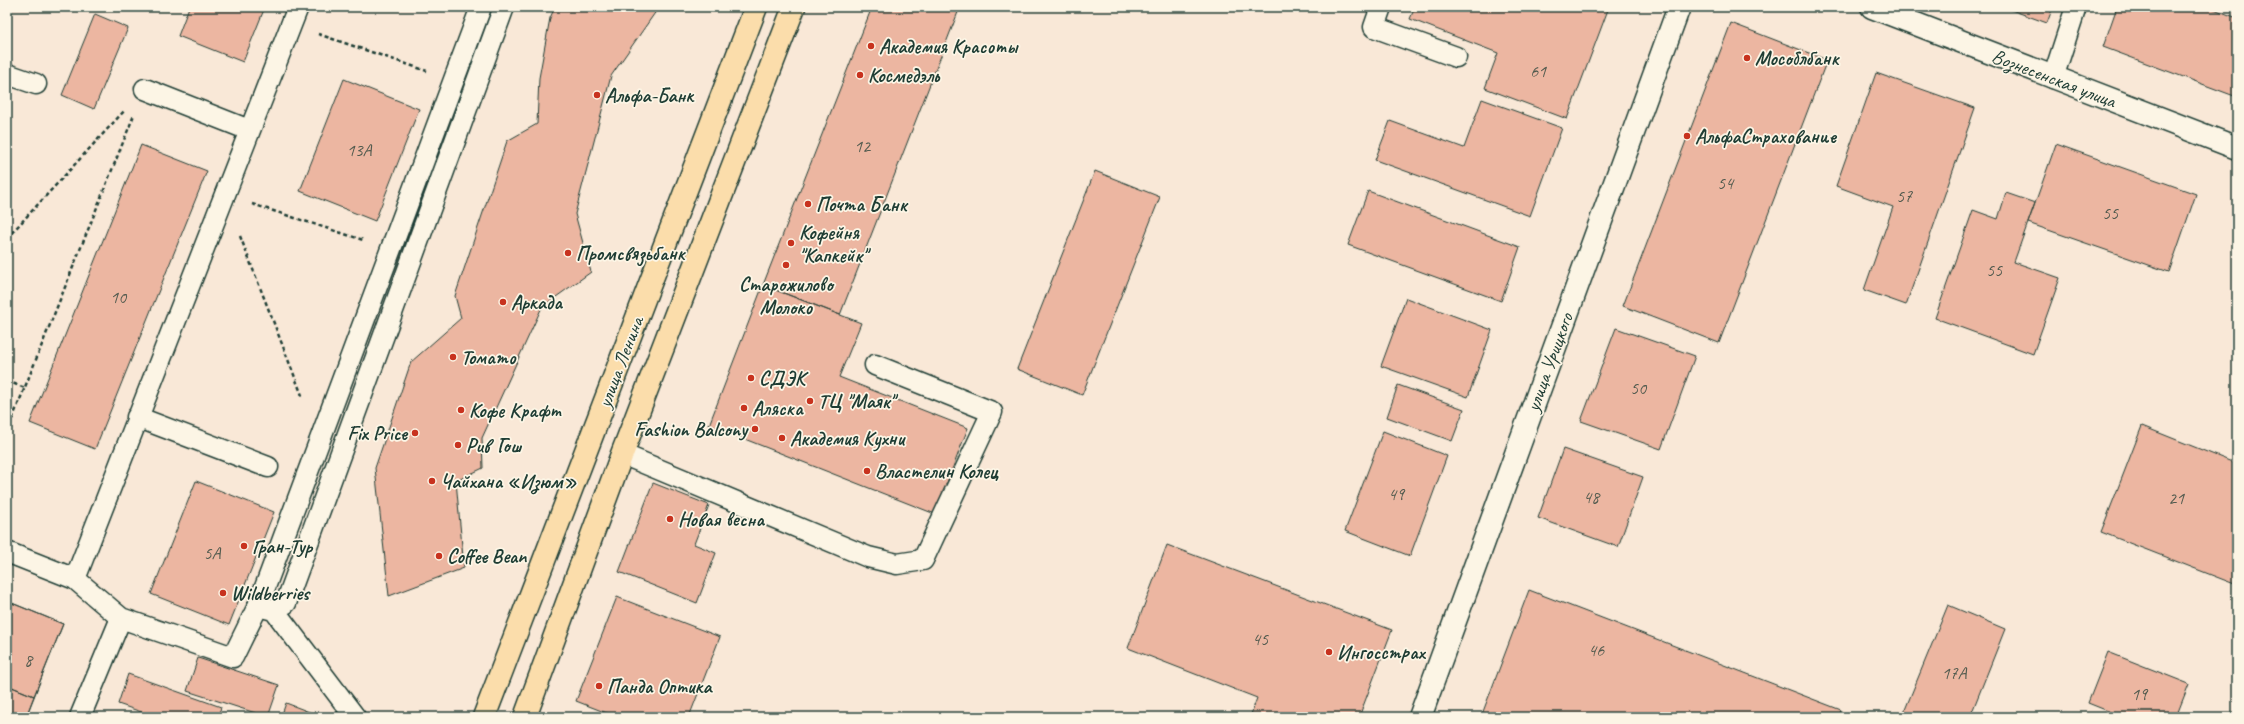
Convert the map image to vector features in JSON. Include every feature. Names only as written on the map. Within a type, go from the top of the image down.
[{"type":"main road","name":"улица Ленина","points":[[484,717],[756,7]]},
{"type":"main road","name":"улица Ленина","points":[[525,717],[622,454],[794,7]]},
{"type":"street","name":"улица Урицкого","points":[[1420,717],[1679,7]]},
{"type":"street","name":"Вознесенская улица","points":[[1872,7],[2052,78],[2237,148]]},
{"type":"lane","points":[[7,552],[75,579],[121,618],[232,657],[266,608],[320,440],[481,7]]},
{"type":"lane","points":[[266,608],[286,603],[504,7]]},
{"type":"lane","points":[[1381,7],[1374,27],[1456,58]]},
{"type":"lane","points":[[2052,78],[2076,7]]},
{"type":"lane","points":[[75,579],[294,16]]},
{"type":"lane","points":[[7,74],[36,84]]},
{"type":"lane","points":[[145,89],[249,130]]},
{"type":"lane","points":[[622,454],[868,557],[896,564],[923,560],[992,412],[876,365]]},
{"type":"lane","points":[[137,417],[268,467]]},
{"type":"lane","points":[[266,608],[355,717]]},
{"type":"lane","points":[[80,717],[121,618]]},
{"type":"path","points":[[294,16],[454,80]]},
{"type":"path","points":[[7,238],[145,89]]},
{"type":"path","points":[[7,432],[145,89]]},
{"type":"path","points":[[224,195],[391,249]]},
{"type":"path","points":[[224,195],[320,440]]},
{"type":"path","points":[[7,381],[25,388]]},
{"type":"building","points":[[189,7],[265,7],[243,62],[178,36]]},
{"type":"building","name":"Аркада","points":[[555,7],[659,7],[611,76],[575,214],[591,272],[542,307],[482,438],[483,468],[456,481],[464,568],[389,596],[375,468],[411,362],[461,318],[455,296],[507,141],[537,124],[539,78],[550,18]]},
{"type":"building","points":[[872,7],[960,7],[840,315],[763,285]]},
{"type":"building","points":[[1415,7],[1609,7],[1567,119],[1485,88],[1498,53],[1410,19]]},
{"type":"building","points":[[2003,7],[2053,7],[2047,23]]},
{"type":"building","points":[[2117,7],[2209,7],[2237,18],[2237,97],[2103,47]]},
{"type":"building","points":[[95,14],[128,28],[94,109],[62,95]]},
{"type":"building","points":[[1731,23],[1827,60],[1719,343],[1623,306]]},
{"type":"building","points":[[1876,73],[1975,108],[1906,305],[1864,290],[1893,207],[1836,186]]},
{"type":"building","points":[[344,79],[419,109],[375,221],[300,191]]},
{"type":"building","points":[[1482,99],[1562,128],[1530,216],[1375,160],[1390,121],[1464,148]]},
{"type":"building","points":[[2056,144],[2196,194],[2169,272],[2028,223]]},
{"type":"building","points":[[141,145],[207,171],[95,449],[30,423]]},
{"type":"building","points":[[1095,171],[1160,197],[1082,395],[1017,369]]},
{"type":"building","points":[[1368,191],[1520,247],[1501,301],[1348,245]]},
{"type":"building","points":[[2006,193],[2035,203],[2014,262],[2060,278],[2033,354],[1935,318],[1973,210],[1998,219]]},
{"type":"building","name":"ТЦ \"Маяк\"","points":[[763,285],[861,323],[839,377],[968,428],[935,514],[709,425]]},
{"type":"building","points":[[1406,298],[1492,330],[1468,397],[1381,366]]},
{"type":"building","points":[[1616,328],[1695,356],[1661,449],[1581,421]]},
{"type":"building","points":[[1398,385],[1464,409],[1452,441],[1387,417]]},
{"type":"building","points":[[2142,426],[2237,464],[2237,585],[2101,532]]},
{"type":"building","points":[[1383,431],[1447,456],[1410,556],[1345,531]]},
{"type":"building","points":[[1563,449],[1643,477],[1618,547],[1538,518]]},
{"type":"building","points":[[196,481],[274,512],[229,625],[151,594]]},
{"type":"building","points":[[653,483],[709,505],[694,544],[716,553],[697,603],[619,572]]},
{"type":"building","points":[[1167,545],[1392,630],[1359,717],[1250,717],[1257,698],[1128,648]]},
{"type":"building","points":[[1529,590],[1841,710],[1839,717],[1481,717]]},
{"type":"building","points":[[617,597],[720,637],[689,717],[617,717],[576,701]]},
{"type":"building","points":[[7,601],[63,624],[26,717],[7,717]]},
{"type":"building","points":[[7,601],[63,624],[34,696],[7,685]]},
{"type":"building","points":[[1948,605],[2005,629],[1970,717],[1902,717]]},
{"type":"building","points":[[2108,652],[2189,684],[2176,717],[2123,717],[2088,703]]},
{"type":"building","points":[[198,658],[279,685],[268,717],[187,691]]},
{"type":"building","points":[[128,674],[221,707],[218,717],[156,717],[118,704]]},
{"type":"building","points":[[7,685],[34,696],[26,717],[7,717]]},
{"type":"building","points":[[286,703],[312,713],[317,717],[281,717]]},
{"type":"place","name":"Академия Красоты","points":[[871,46]]},
{"type":"place","name":"Мособлбанк","points":[[1747,58]]},
{"type":"place","name":"Космедэль","points":[[860,75]]},
{"type":"place","name":"Альфа-Банк","points":[[597,95]]},
{"type":"place","name":"АльфаСтрахование","points":[[1687,136]]},
{"type":"place","name":"Почта Банк","points":[[808,204]]},
{"type":"place","name":"Кофейня \"Капкейк\"","points":[[791,243]]},
{"type":"place","name":"Промсвязьбанк","points":[[568,253]]},
{"type":"place","name":"Старожилово Молоко","points":[[786,265]]},
{"type":"place","name":"Аркада","points":[[503,302]]},
{"type":"place","name":"Томато","points":[[453,357]]},
{"type":"place","name":"СДЭК","points":[[751,378]]},
{"type":"place","name":"ТЦ \"Маяк\"","points":[[810,401]]},
{"type":"place","name":"Аляска","points":[[744,408]]},
{"type":"place","name":"Кофе Крафт","points":[[461,410]]},
{"type":"place","name":"Fashion Balcony","points":[[755,429]]},
{"type":"place","name":"Fix Price","points":[[415,433]]},
{"type":"place","name":"Академия Кухни","points":[[782,438]]},
{"type":"place","name":"Рив Гош","points":[[458,445]]},
{"type":"place","name":"Властелин Колец","points":[[867,471]]},
{"type":"place","name":"Чайхана «Изюм»","points":[[432,481]]},
{"type":"place","name":"Новая весна","points":[[670,519]]},
{"type":"place","name":"Гран-Тур","points":[[244,546]]},
{"type":"place","name":"Coffee Bean","points":[[439,556]]},
{"type":"place","name":"Wildberries","points":[[223,593]]},
{"type":"place","name":"Ингосстрах","points":[[1329,652]]},
{"type":"place","name":"Панда Оптика","points":[[599,686]]}]
